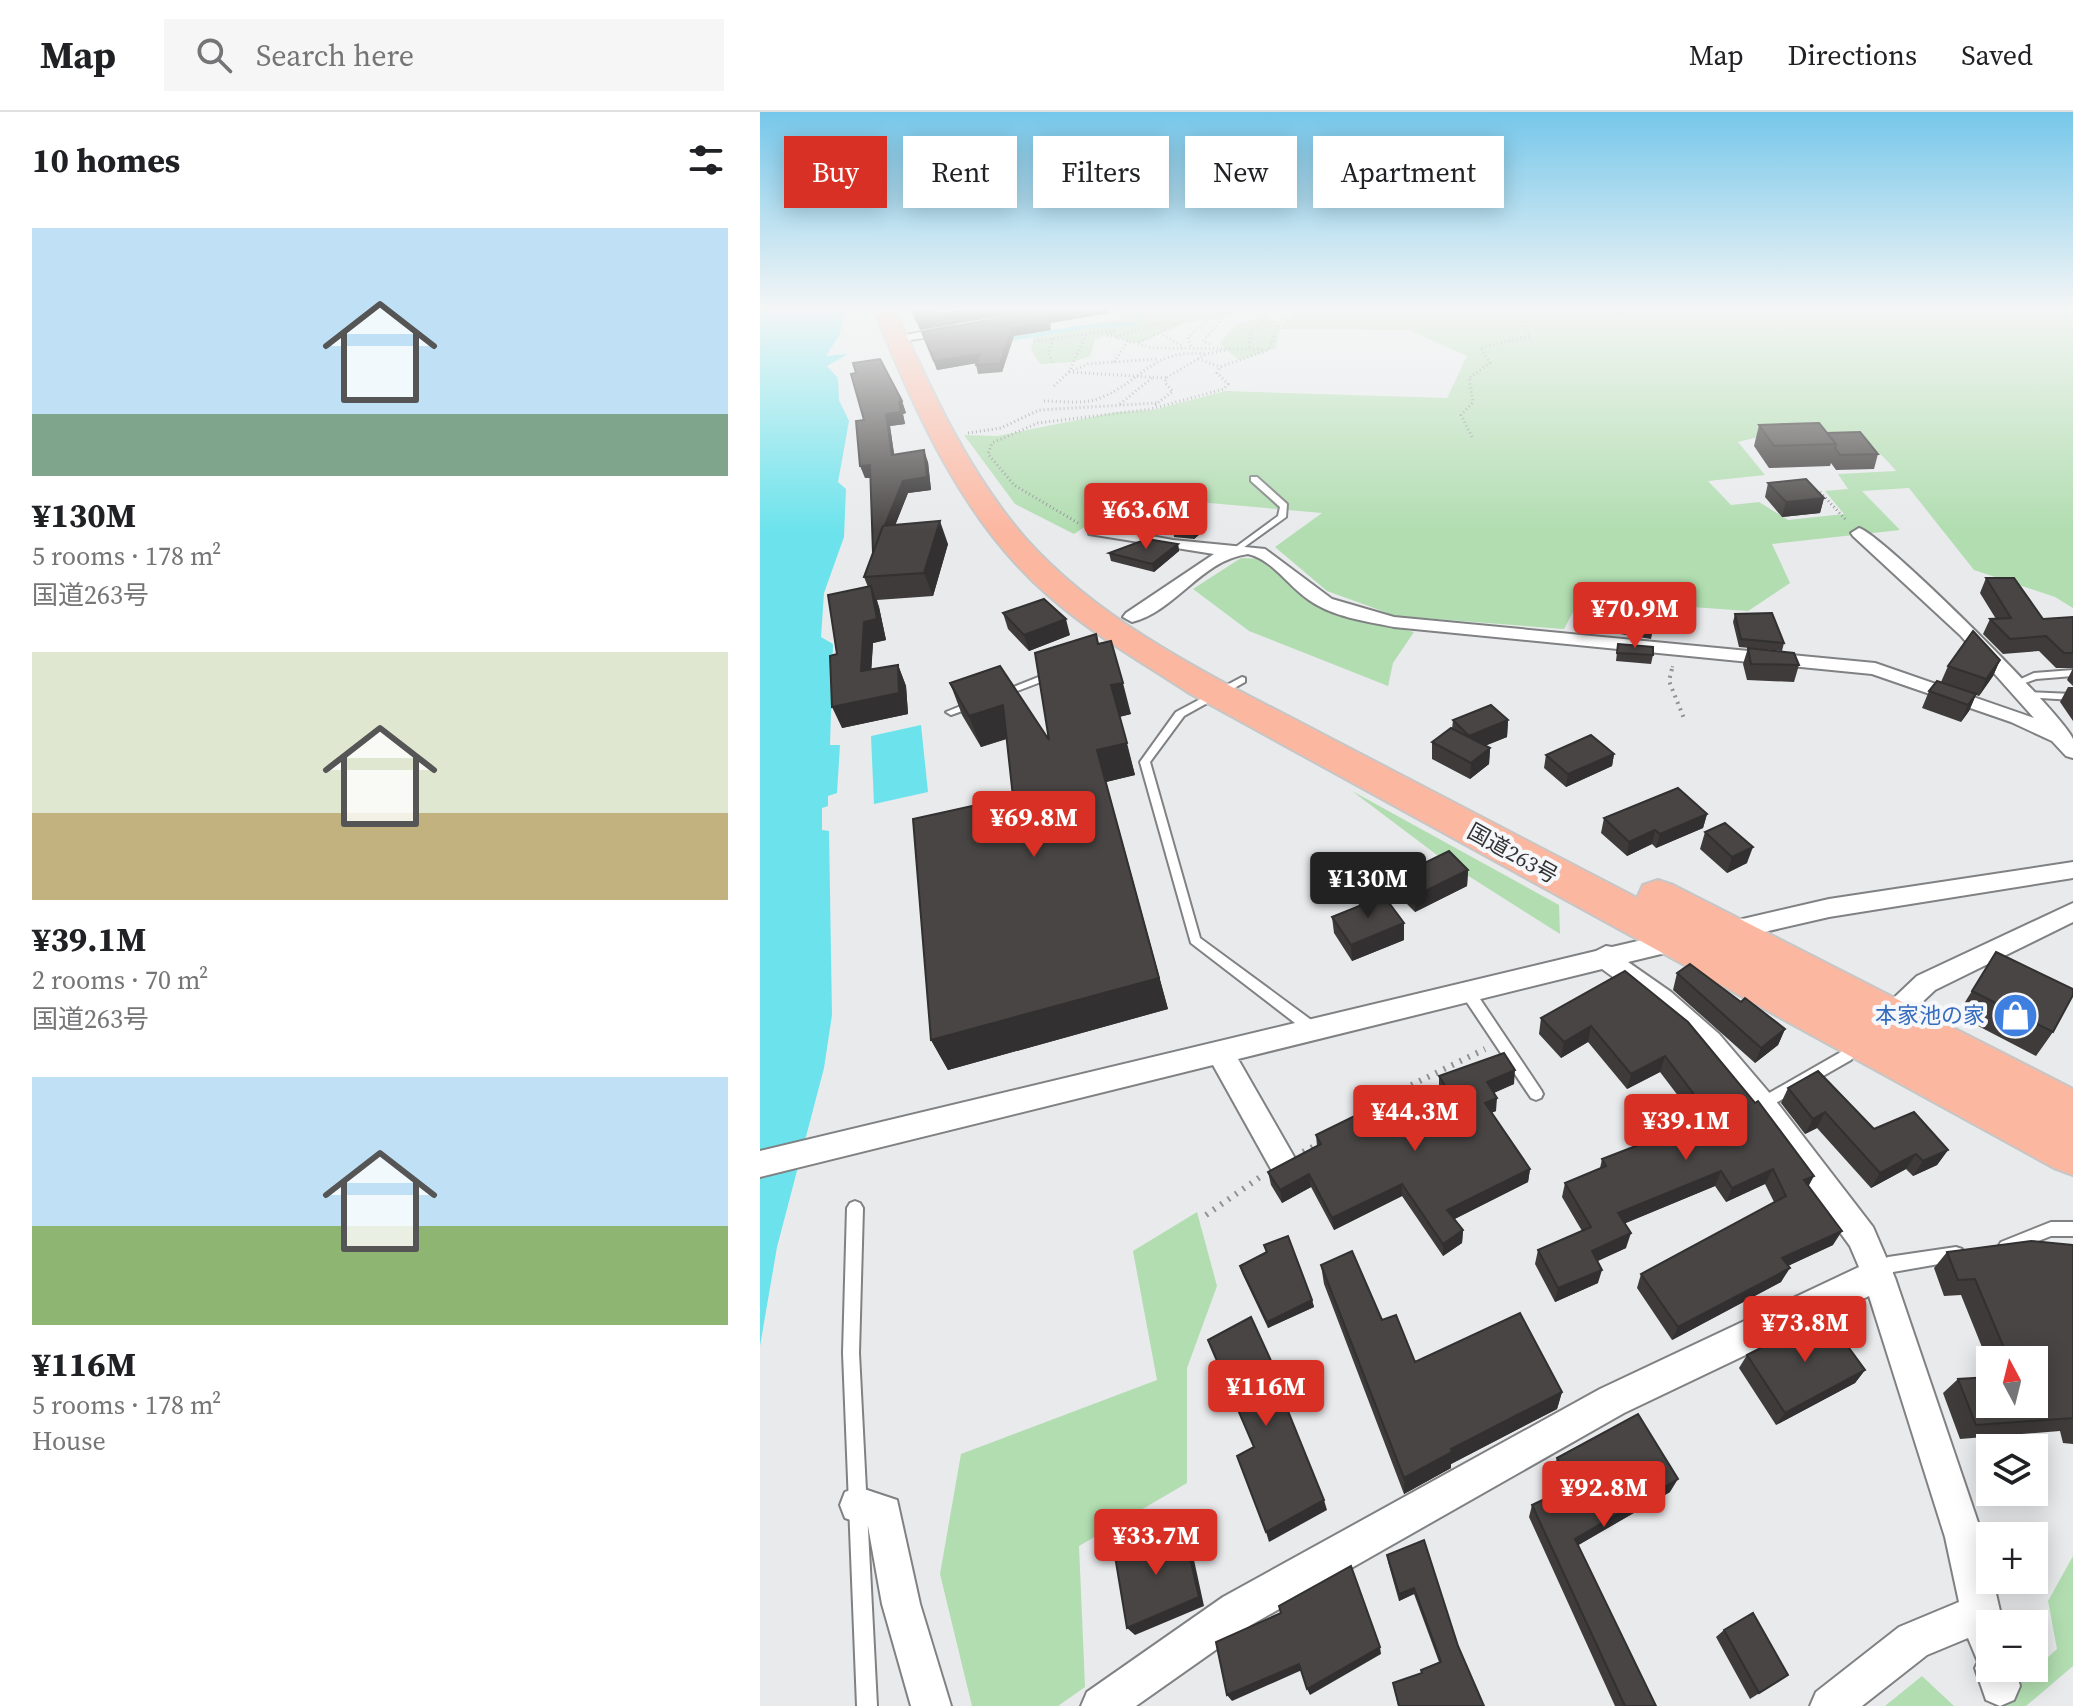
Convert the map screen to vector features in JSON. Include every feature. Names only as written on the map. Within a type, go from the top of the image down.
[{"type":"highway","name":"国道263号","points":[[916,382],[939,434],[986,507],[1043,575],[1130,636],[1727,932],[2073,1151]]},
{"type":"highway","name":"国道263号","points":[[1230,686],[1677,940],[2073,1114]]},
{"type":"street","points":[[1095,531],[1173,545],[1265,554],[1316,598],[1348,611],[1394,622],[1875,669],[2018,718],[2066,744]]},
{"type":"street","points":[[1859,533],[1966,631],[2022,689],[2066,744]]},
{"type":"street","points":[[1130,636],[1177,590],[1217,559],[1236,551]]},
{"type":"street","points":[[760,1164],[1606,955],[1727,932],[1829,908],[2073,870]]},
{"type":"street","points":[[1876,1028],[1926,983],[2073,912]]},
{"type":"street","points":[[1606,955],[1613,965],[1662,999],[1710,1042],[1762,1104],[1862,1237],[1879,1278],[1964,1537],[1981,1610]]},
{"type":"street","points":[[1220,1052],[1282,1162]]},
{"type":"street","points":[[1101,1706],[1237,1611],[1612,1401],[1853,1284],[1879,1278]]},
{"type":"street","points":[[858,1505],[884,1513],[901,1604],[931,1706]]},
{"type":"street","points":[[1830,1706],[1913,1641],[1976,1632]]},
{"type":"lane","points":[[1236,551],[1282,517],[1284,506],[1254,479]]},
{"type":"lane","points":[[994,696],[1064,670]]},
{"type":"lane","points":[[2022,689],[2034,676],[2073,673]]},
{"type":"lane","points":[[1230,686],[1180,714],[1145,762],[1195,940],[1313,1029]]},
{"type":"lane","points":[[2022,689],[2073,697]]},
{"type":"lane","points":[[951,712],[979,702]]},
{"type":"lane","points":[[1467,991],[1536,1094]]},
{"type":"lane","points":[[1762,1104],[1846,1056],[1876,1028]]},
{"type":"lane","points":[[855,1208],[851,1353],[867,1706]]},
{"type":"lane","points":[[1879,1278],[1888,1265],[2014,1245],[2051,1229],[2073,1229]]},
{"type":"path","points":[[1054,386],[1058,382]]},
{"type":"path","points":[[1044,401],[1099,399],[1128,382]]},
{"type":"path","points":[[1120,404],[1147,382]]},
{"type":"path","points":[[1151,409],[1173,391],[1165,382]]},
{"type":"path","points":[[1095,531],[1064,517],[1014,485],[988,454],[992,443],[1038,423],[1151,409],[1224,389],[1226,382]]},
{"type":"path","points":[[1470,382],[1473,402],[1461,415],[1472,437]]},
{"type":"path","points":[[968,433],[1001,428],[1039,410],[1157,403]]},
{"type":"path","points":[[1820,492],[1859,533]]},
{"type":"path","points":[[1678,649],[1669,681],[1685,721]]},
{"type":"path","points":[[1370,1105],[1501,1042]]},
{"type":"path","points":[[1206,1215],[1282,1162],[1326,1140]]},
{"type":"green space","points":[[1454,382],[2073,382],[2073,608],[2055,597],[1974,570],[1909,488],[1862,491],[1900,530],[1772,544],[1790,583],[1748,611],[1580,599],[1564,629],[1396,616],[1327,591],[1275,547],[1322,513],[1130,496],[1074,534],[1015,504],[964,435],[998,436],[1117,412],[1153,410],[1225,391],[1447,398]],"holes":[[[1779,432],[1844,436],[1871,447],[1896,471],[1838,474],[1848,489],[1825,491],[1844,514],[1788,520],[1759,502],[1731,505],[1708,481],[1765,475],[1738,442]]]},
{"type":"green space","points":[[1241,558],[1263,559],[1324,610],[1414,632],[1393,663],[1388,686],[1249,631],[1193,589]]},
{"type":"green space","points":[[1352,791],[1559,905],[1560,934],[1445,861]]},
{"type":"green space","points":[[1197,1212],[1217,1286],[1187,1368],[1187,1483],[1079,1546],[1085,1687],[1058,1706],[972,1706],[940,1574],[961,1454],[1157,1380],[1133,1251]]},
{"type":"green space","points":[[2073,1556],[2073,1666],[2026,1706],[1993,1706],[2020,1682],[2048,1682],[2048,1657],[2057,1649],[2048,1601]]},
{"type":"green space","points":[[1922,1676],[1954,1706],[1885,1706]]},
{"type":"water","points":[[760,382],[838,382],[839,400],[849,421],[838,482],[846,489],[844,537],[824,593],[821,637],[833,644],[830,745],[840,745],[837,793],[828,796],[828,806],[822,808],[822,830],[829,831],[832,1015],[824,1068],[777,1247],[760,1346]]},
{"type":"water","points":[[921,725],[928,792],[874,804],[871,736]]},
{"type":"building","points":[[853,382],[892,382],[902,401],[899,402],[901,412],[886,414],[892,455],[924,450],[927,477],[903,481],[873,553],[870,465],[860,466],[856,421],[864,420]]},
{"type":"building","points":[[1819,423],[1836,444],[1774,446],[1759,425]]},
{"type":"building","points":[[1860,432],[1878,454],[1840,455],[1827,433]]},
{"type":"building","points":[[1806,479],[1824,498],[1786,502],[1768,483]]},
{"type":"building","points":[[1203,518],[1205,522],[1193,531],[1173,529]]},
{"type":"building","points":[[940,521],[924,573],[864,577],[883,526]]},
{"type":"building","points":[[1147,539],[1178,544],[1152,564],[1109,553]]},
{"type":"building","points":[[1986,578],[2014,578],[2043,619],[2073,617],[2073,653],[2064,653],[2046,636],[2010,639],[1990,619],[2011,618]]},
{"type":"building","points":[[871,586],[877,619],[864,622],[861,671],[898,665],[899,693],[832,707],[830,656],[837,654],[828,595]]},
{"type":"building","points":[[1581,598],[1653,605],[1654,625],[1579,613]]},
{"type":"building","points":[[1044,599],[1066,619],[1024,635],[1003,613]]},
{"type":"building","points":[[1772,613],[1784,643],[1741,639],[1735,614]]},
{"type":"building","points":[[1973,631],[2000,660],[1986,679],[1948,666]]},
{"type":"building","points":[[1096,634],[1098,644],[1111,641],[1123,683],[1111,685],[1127,743],[1097,750],[1159,978],[931,1040],[913,819],[1013,797],[1003,705],[969,716],[950,683],[1000,666],[1049,740],[1035,653]]},
{"type":"building","points":[[1618,644],[1653,647],[1653,655],[1617,653]]},
{"type":"building","points":[[1748,648],[1794,653],[1799,665],[1751,664]]},
{"type":"building","points":[[1937,681],[1976,694],[1968,705],[1929,691]]},
{"type":"building","points":[[1491,705],[1508,720],[1469,736],[1453,720]]},
{"type":"building","points":[[1451,728],[1490,748],[1471,763],[1432,742]]},
{"type":"building","points":[[1591,735],[1614,754],[1568,774],[1546,755]]},
{"type":"building","points":[[1678,788],[1707,814],[1660,834],[1655,830],[1629,842],[1604,818]]},
{"type":"building","points":[[1725,823],[1753,847],[1732,857],[1705,832]]},
{"type":"building","points":[[1449,851],[1468,870],[1415,896],[1396,877]]},
{"type":"building","points":[[1384,896],[1404,923],[1351,945],[1332,917]]},
{"type":"building","points":[[1996,952],[2073,989],[2073,995],[2053,1032],[1972,991]]},
{"type":"building","points":[[1690,964],[1741,1002],[1745,998],[1785,1029],[1761,1048],[1677,973]]},
{"type":"building","points":[[1625,971],[1688,1022],[1755,1103],[1758,1101],[1814,1176],[1804,1180],[1842,1231],[1782,1258],[1790,1268],[1678,1327],[1641,1274],[1786,1196],[1773,1169],[1732,1188],[1721,1171],[1618,1213],[1631,1233],[1592,1251],[1602,1270],[1558,1288],[1538,1250],[1591,1227],[1565,1183],[1606,1166],[1602,1159],[1711,1117],[1665,1056],[1631,1074],[1591,1026],[1564,1042],[1541,1018]]},
{"type":"building","points":[[1504,1053],[1515,1070],[1487,1082],[1497,1098],[1485,1103],[1530,1169],[1447,1210],[1463,1230],[1443,1244],[1402,1184],[1332,1218],[1309,1174],[1280,1190],[1268,1172],[1321,1144],[1316,1135],[1363,1112],[1360,1108],[1380,1097],[1407,1133],[1460,1109],[1439,1076]]},
{"type":"building","points":[[1818,1071],[1874,1129],[1914,1112],[1948,1150],[1923,1161],[1916,1154],[1880,1173],[1825,1112],[1813,1119],[1788,1088]]},
{"type":"building","points":[[1288,1236],[1312,1300],[1267,1322],[1240,1266],[1267,1252],[1264,1245]]},
{"type":"building","points":[[2031,1241],[2073,1245],[2073,1418],[1976,1425],[1958,1379],[1976,1378],[1976,1418],[2048,1418],[2048,1346],[2003,1346],[1975,1279],[1958,1280],[1947,1252]]},
{"type":"building","points":[[1352,1251],[1382,1320],[1396,1315],[1415,1362],[1520,1313],[1562,1392],[1451,1449],[1452,1452],[1404,1478],[1321,1265]]},
{"type":"building","points":[[1825,1315],[1865,1370],[1785,1413],[1747,1355]]},
{"type":"building","points":[[1251,1317],[1283,1387],[1279,1389],[1324,1500],[1266,1532],[1237,1456],[1254,1447],[1208,1340]]},
{"type":"building","points":[[1638,1414],[1678,1479],[1575,1539],[1656,1706],[1625,1706],[1532,1505],[1572,1486],[1557,1458]]},
{"type":"building","points":[[1183,1527],[1199,1597],[1127,1628],[1115,1556]]},
{"type":"building","points":[[1424,1540],[1458,1646],[1484,1706],[1399,1706],[1393,1683],[1422,1673],[1421,1670],[1441,1662],[1414,1588],[1399,1594],[1387,1555]]},
{"type":"building","points":[[1351,1566],[1380,1647],[1307,1689],[1299,1664],[1227,1695],[1216,1642],[1281,1613],[1279,1606]]},
{"type":"building","points":[[1753,1613],[1788,1675],[1759,1693],[1724,1630]]},
{"type":"place","name":"本家池の家","points":[[2016,1015]]}]
